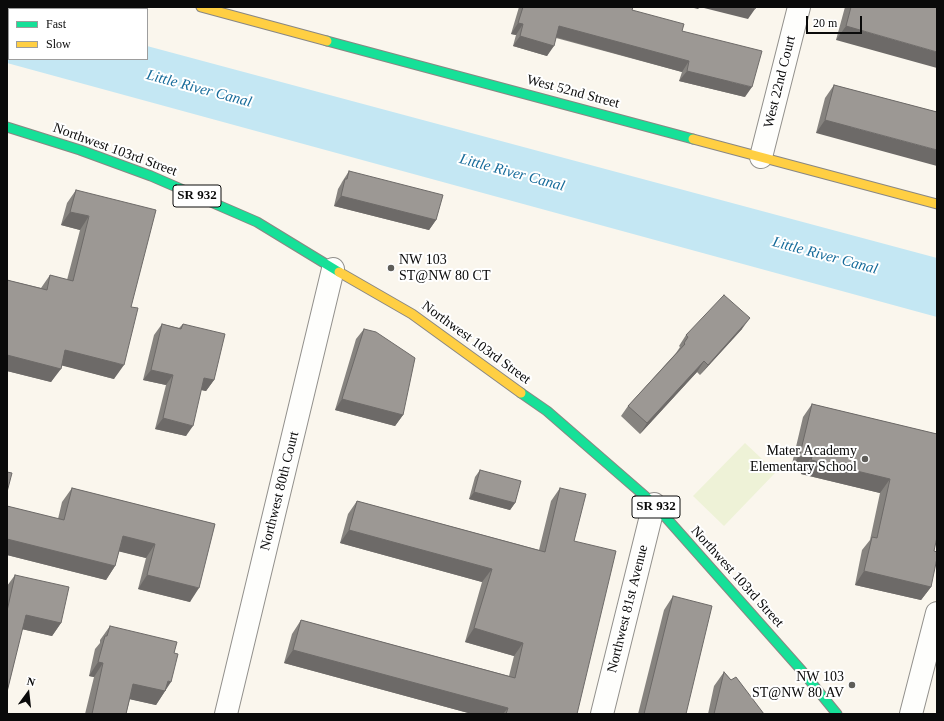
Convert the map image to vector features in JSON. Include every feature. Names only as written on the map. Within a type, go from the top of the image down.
[{"type":"main road","name":"West 52nd Street","points":[[201,7],[937,204]]},
{"type":"main road","name":"Northwest 103rd Street","points":[[7,127],[80,150],[144,174],[257,222],[333,269],[412,314],[547,411],[654,504],[802,672],[837,714]]},
{"type":"street","name":"West 22nd Court","points":[[761,157],[799,7]]},
{"type":"street","name":"Northwest 80th Court","points":[[226,714],[333,269]]},
{"type":"street","name":"Northwest 81st Avenue","points":[[602,714],[654,504]]},
{"type":"street","points":[[911,714],[937,613]]},
{"type":"green space","points":[[745,443],[776,472],[724,526],[693,496]]},
{"type":"water","name":"Little River Canal","points":[[7,8],[8,60],[148,60],[148,46],[937,258],[937,317],[7,63]]},
{"type":"building","points":[[523,7],[633,7],[632,10],[684,24],[682,31],[762,51],[752,87],[687,71],[689,61],[559,26],[554,46],[520,36],[523,24],[518,23]]},
{"type":"building","points":[[851,7],[937,7],[937,52],[846,26]]},
{"type":"building","points":[[834,85],[937,112],[937,150],[825,120]]},
{"type":"building","points":[[349,171],[443,195],[436,220],[341,196],[345,179],[347,179]]},
{"type":"building","points":[[76,190],[156,210],[131,307],[138,308],[124,365],[65,350],[61,369],[7,355],[7,280],[47,290],[50,275],[73,281],[89,216],[70,212]]},
{"type":"building","points":[[724,295],[750,318],[708,365],[704,361],[647,423],[628,406],[685,344],[684,343],[688,337],[686,335]]},
{"type":"building","points":[[162,324],[181,329],[183,324],[225,334],[214,380],[204,378],[193,426],[163,418],[173,375],[151,370]]},
{"type":"building","points":[[364,329],[376,332],[415,358],[403,415],[342,399]]},
{"type":"building","points":[[812,404],[937,434],[937,537],[934,551],[937,552],[937,558],[931,587],[864,571],[872,537],[877,538],[890,479],[811,460],[812,457],[800,454]]},
{"type":"building","points":[[480,470],[521,481],[515,503],[474,492]]},
{"type":"building","points":[[7,472],[12,473],[7,492]]},
{"type":"building","points":[[72,488],[215,524],[199,588],[147,575],[155,544],[123,536],[115,566],[7,539],[7,506],[64,520]]},
{"type":"building","points":[[560,488],[586,494],[574,541],[616,551],[577,714],[506,714],[508,708],[293,650],[301,620],[515,678],[523,643],[474,628],[492,569],[349,530],[357,501],[545,552]]},
{"type":"building","points":[[15,575],[69,587],[61,623],[26,615],[7,692],[7,611]]},
{"type":"building","points":[[673,596],[712,606],[686,714],[644,714]]},
{"type":"building","points":[[110,626],[177,642],[174,653],[178,654],[171,682],[168,681],[165,691],[133,684],[126,714],[92,714],[103,663],[98,662],[105,636],[107,636]]},
{"type":"building","points":[[724,672],[731,680],[736,677],[764,714],[714,714]]},
{"type":"traffic: fast","points":[[327,41],[693,139]]},
{"type":"traffic: fast","points":[[7,127],[80,150],[151,176],[257,222],[339,272]]},
{"type":"traffic: fast","points":[[521,393],[547,411],[654,504],[802,671],[837,714]]},
{"type":"traffic: slow","points":[[201,7],[327,41]]},
{"type":"traffic: slow","points":[[693,139],[937,204]]},
{"type":"traffic: slow","points":[[339,272],[412,314],[521,393]]},
{"type":"place","name":"NW 103 ST@NW 80 CT","points":[[391,268]]},
{"type":"place","name":"Mater Academy Elementary School","points":[[865,459]]},
{"type":"place","name":"NW 103 ST@NW 80 AV","points":[[852,685]]}]
